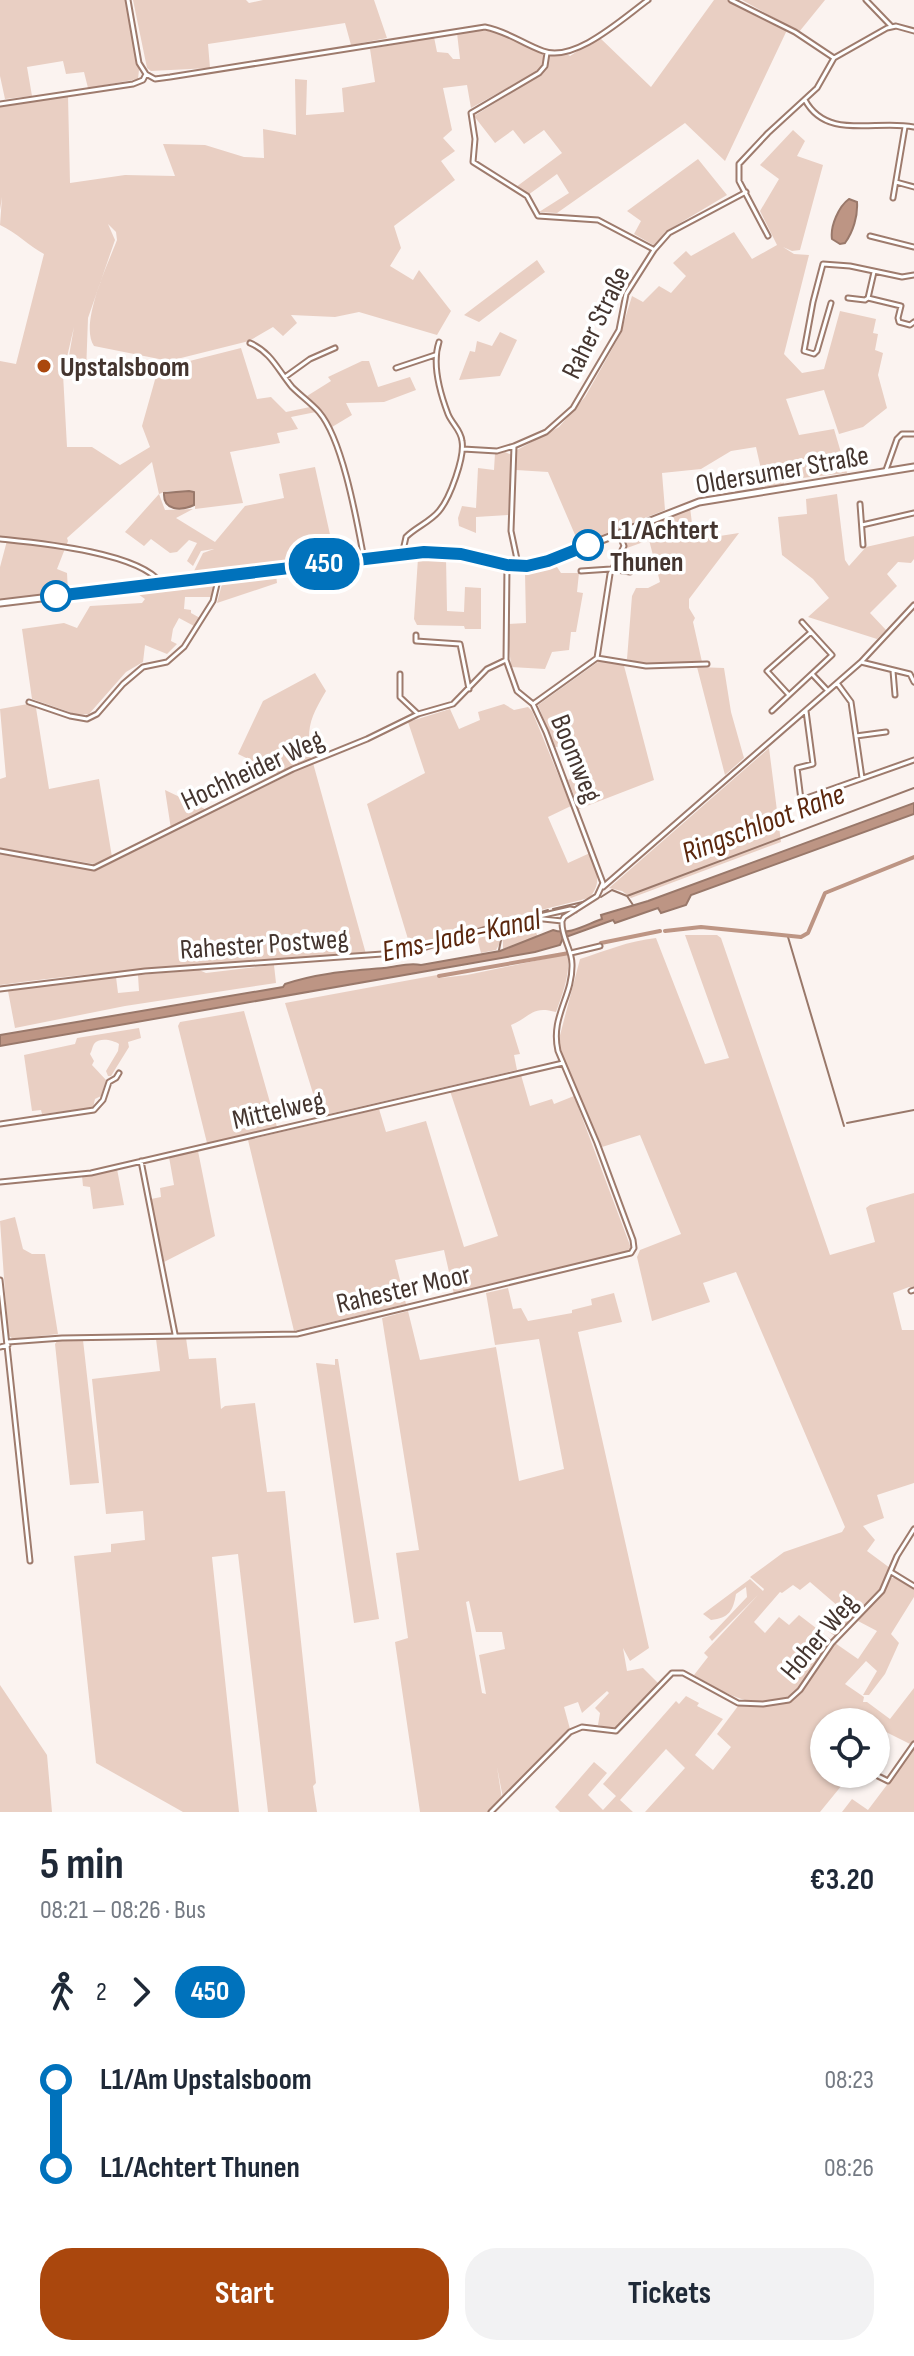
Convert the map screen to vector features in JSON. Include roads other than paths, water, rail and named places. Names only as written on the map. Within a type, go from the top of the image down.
[{"type":"main road","name":"Oldersumer Straße","points":[[0,603],[444,552],[519,566],[548,561],[699,502],[914,467]]},
{"type":"street","points":[[128,0],[139,63],[146,74],[155,79],[485,27],[500,29],[547,53],[568,52],[648,0]]},
{"type":"street","points":[[731,0],[795,32],[834,58]]},
{"type":"street","points":[[866,0],[891,26],[914,31]]},
{"type":"street","points":[[768,236],[739,181],[739,164],[817,88],[834,58],[891,26]]},
{"type":"street","points":[[547,53],[545,66],[539,73],[471,113],[475,139],[473,162],[527,196],[538,216],[598,220],[654,250]]},
{"type":"street","points":[[0,104],[133,84],[143,80],[146,74]]},
{"type":"street","points":[[805,100],[810,110],[826,122],[914,127]]},
{"type":"street","points":[[893,198],[906,125]]},
{"type":"street","points":[[896,182],[914,187]]},
{"type":"street","name":"Raher Straße","points":[[514,446],[546,432],[573,408],[619,330],[626,294],[654,250],[669,233],[746,192]]},
{"type":"street","points":[[870,236],[914,247]]},
{"type":"street","points":[[831,303],[817,351],[814,354],[804,351],[825,263],[902,277],[914,275]]},
{"type":"street","points":[[868,298],[874,272]]},
{"type":"street","points":[[848,298],[868,298],[901,306],[899,322],[910,325],[914,322]]},
{"type":"street","points":[[402,555],[406,537],[428,522],[444,504],[463,449],[462,437],[449,415],[435,355],[439,342]]},
{"type":"street","points":[[250,343],[264,349],[285,377],[321,413],[334,439],[345,473],[364,559]]},
{"type":"street","points":[[285,377],[310,359],[335,348]]},
{"type":"street","points":[[396,368],[435,355]]},
{"type":"street","points":[[886,472],[885,467],[897,439],[902,434],[914,434]]},
{"type":"street","points":[[463,449],[497,451],[514,446],[511,531],[519,566]]},
{"type":"street","points":[[860,504],[863,545]]},
{"type":"street","points":[[862,525],[914,513]]},
{"type":"street","points":[[581,571],[611,569],[630,572],[632,563],[623,549],[619,533]]},
{"type":"street","points":[[0,539],[91,552],[120,560],[161,583]]},
{"type":"street","points":[[597,658],[611,569],[623,549]]},
{"type":"street","name":"Boomweg","points":[[507,565],[506,660],[517,691],[533,704],[600,870],[603,887]]},
{"type":"street","points":[[29,702],[87,719],[97,714],[123,684],[143,667],[167,662],[184,647],[213,601],[219,576]]},
{"type":"street","points":[[532,917],[540,921],[562,921],[597,896],[603,887],[861,662],[912,611],[914,605]]},
{"type":"street","points":[[772,711],[832,655],[802,622]]},
{"type":"street","points":[[789,695],[767,671],[811,632]]},
{"type":"street","points":[[415,648],[416,638],[460,644],[469,689]]},
{"type":"street","points":[[533,704],[597,658],[646,666],[707,664]]},
{"type":"street","name":"Hochheider Weg","points":[[0,851],[94,868],[293,769],[418,714],[453,704],[487,669],[506,660]]},
{"type":"street","points":[[861,662],[910,674],[914,682]]},
{"type":"street","points":[[893,671],[895,695]]},
{"type":"street","points":[[400,674],[400,697],[418,714]]},
{"type":"street","points":[[812,674],[828,691]]},
{"type":"street","points":[[837,683],[851,702],[862,778]]},
{"type":"street","points":[[806,711],[813,764],[797,768],[800,802],[914,760]]},
{"type":"street","points":[[856,736],[886,732]]},
{"type":"street","name":"Rahester Postweg","points":[[0,989],[145,971],[410,952],[532,917],[575,910]]},
{"type":"street","points":[[562,921],[562,930],[571,953],[572,973],[555,1025],[555,1037],[563,1063]]},
{"type":"street","points":[[571,953],[600,946]]},
{"type":"street","name":"Mittelweg","points":[[0,1182],[91,1173],[563,1063]]},
{"type":"street","name":"Rahester Moor","points":[[0,1347],[62,1338],[297,1334],[631,1253],[634,1248],[597,1143],[563,1063]]},
{"type":"street","points":[[0,1124],[94,1110],[103,1100],[109,1082],[119,1073]]},
{"type":"street","points":[[141,1161],[175,1336]]},
{"type":"street","points":[[0,1280],[30,1561]]},
{"type":"street","name":"Hoher Weg","points":[[491,1812],[570,1732],[582,1727],[616,1731],[672,1673],[683,1673],[738,1703],[763,1704],[789,1700],[800,1690],[832,1643],[882,1591],[897,1556],[914,1529]]},
{"type":"street","points":[[891,1572],[914,1586]]},
{"type":"street","points":[[890,1778],[914,1744]]},
{"type":"waterway","name":"Ringschloot Rahe","points":[[627,896],[914,788]]},
{"type":"waterway","points":[[665,931],[701,927],[801,937],[808,933],[825,893],[914,857]]},
{"type":"waterway","points":[[601,897],[612,890],[627,896],[633,905]]},
{"type":"waterway","points":[[553,909],[587,901]]},
{"type":"waterway","name":"Ems-Jade-Kanal","points":[[499,924],[548,910]]},
{"type":"waterway","name":"Ems-Jade-Kanal","points":[[495,929],[501,940],[499,950]]},
{"type":"waterway","points":[[601,943],[660,931]]},
{"type":"waterway","points":[[788,937],[844,1126]]},
{"type":"waterway","points":[[439,976],[569,953]]},
{"type":"waterway","points":[[847,1123],[914,1110]]},
{"type":"place","name":"Upstalsboom","points":[[44,366]]},
{"type":"place","name":"L1/Achtert Thunen","points":[[588,545]]}]
